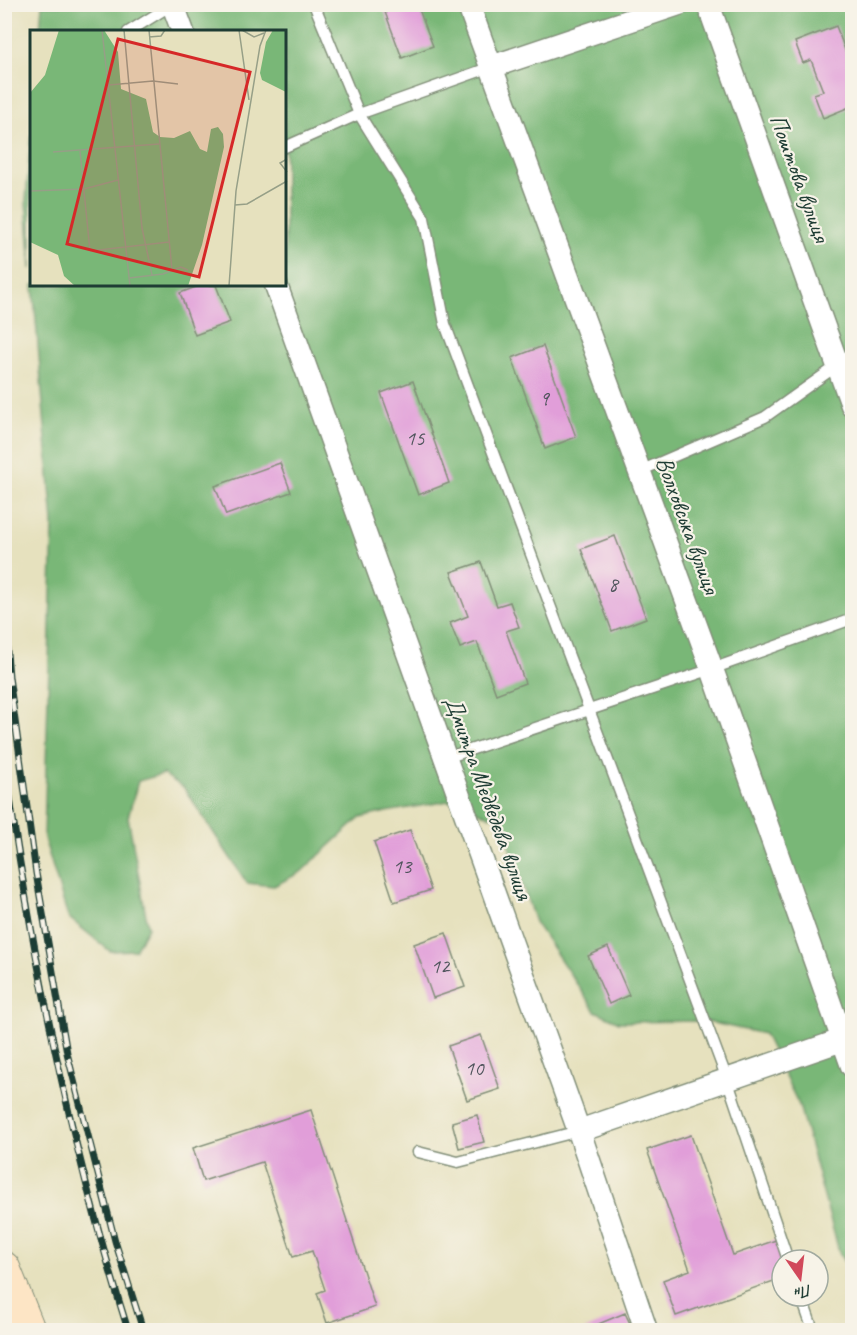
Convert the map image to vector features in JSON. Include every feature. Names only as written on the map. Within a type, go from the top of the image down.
[{"type":"main road","points":[[4,1268],[29,1330]]},
{"type":"street","name":"Волховська вулиця","points":[[468,4],[712,669],[852,1066]]},
{"type":"street","points":[[491,67],[679,4]]},
{"type":"street","name":"Поштова вулиця","points":[[708,4],[845,364],[852,405]]},
{"type":"street","points":[[173,5],[182,30]]},
{"type":"street","name":"Дмитра Медведєва вулиця","points":[[276,286],[579,1131],[646,1330]]},
{"type":"street","points":[[579,1131],[842,1040]]},
{"type":"lane","points":[[314,4],[359,114],[424,218],[445,324],[727,1079],[784,1248]]},
{"type":"lane","points":[[131,30],[173,5]]},
{"type":"lane","points":[[286,147],[359,114],[491,67]]},
{"type":"lane","points":[[640,471],[765,417],[845,364]]},
{"type":"lane","points":[[446,758],[712,669],[852,619]]},
{"type":"lane","points":[[418,1152],[458,1162],[579,1131]]},
{"type":"lane","points":[[805,1308],[813,1330]]},
{"type":"green space","points":[[42,5],[852,5],[852,1274],[840,1255],[799,1105],[764,1034],[704,1021],[619,1022],[595,1011],[535,922],[500,819],[448,801],[360,818],[301,872],[274,886],[247,883],[184,788],[163,774],[138,781],[128,817],[148,927],[135,950],[110,951],[68,917],[44,838],[53,523],[33,286],[286,286],[286,30],[40,30]]},
{"type":"green space","points":[[30,148],[30,255],[26,201]]},
{"type":"building","points":[[382,4],[417,4],[433,46],[402,58]]},
{"type":"building","points":[[836,26],[852,68],[852,106],[823,118],[814,94],[823,91],[811,60],[803,63],[795,42]]},
{"type":"building","points":[[198,286],[216,286],[230,322],[195,335],[180,293]]},
{"type":"building","points":[[543,346],[576,437],[545,449],[512,358]]},
{"type":"building","points":[[413,381],[449,483],[418,495],[381,393]]},
{"type":"building","points":[[280,463],[291,492],[226,515],[215,486]]},
{"type":"building","points":[[615,536],[646,618],[612,631],[581,549]]},
{"type":"building","points":[[481,562],[497,606],[510,602],[519,627],[506,631],[525,683],[496,694],[477,642],[460,648],[450,623],[468,616],[451,572]]},
{"type":"building","points":[[410,830],[431,890],[394,902],[374,842]]},
{"type":"building","points":[[446,933],[465,987],[433,998],[414,944]]},
{"type":"building","points":[[608,947],[629,995],[609,1004],[588,956]]},
{"type":"building","points":[[481,1035],[500,1089],[467,1100],[448,1046]]},
{"type":"building","points":[[311,1110],[375,1307],[327,1323],[317,1293],[325,1290],[312,1251],[293,1257],[262,1162],[203,1181],[193,1148]]},
{"type":"building","points":[[477,1115],[484,1142],[459,1148],[452,1122]]},
{"type":"building","points":[[691,1135],[733,1255],[776,1240],[779,1248],[770,1248],[770,1282],[676,1316],[663,1280],[690,1270],[647,1150]]},
{"type":"building","points":[[625,1313],[633,1330],[584,1330]]},
{"type":"railway","points":[[4,615],[9,677],[36,873],[67,1053],[115,1241],[143,1330]]},
{"type":"railway","points":[[4,757],[26,902],[54,1046],[88,1189],[128,1330]]}]
